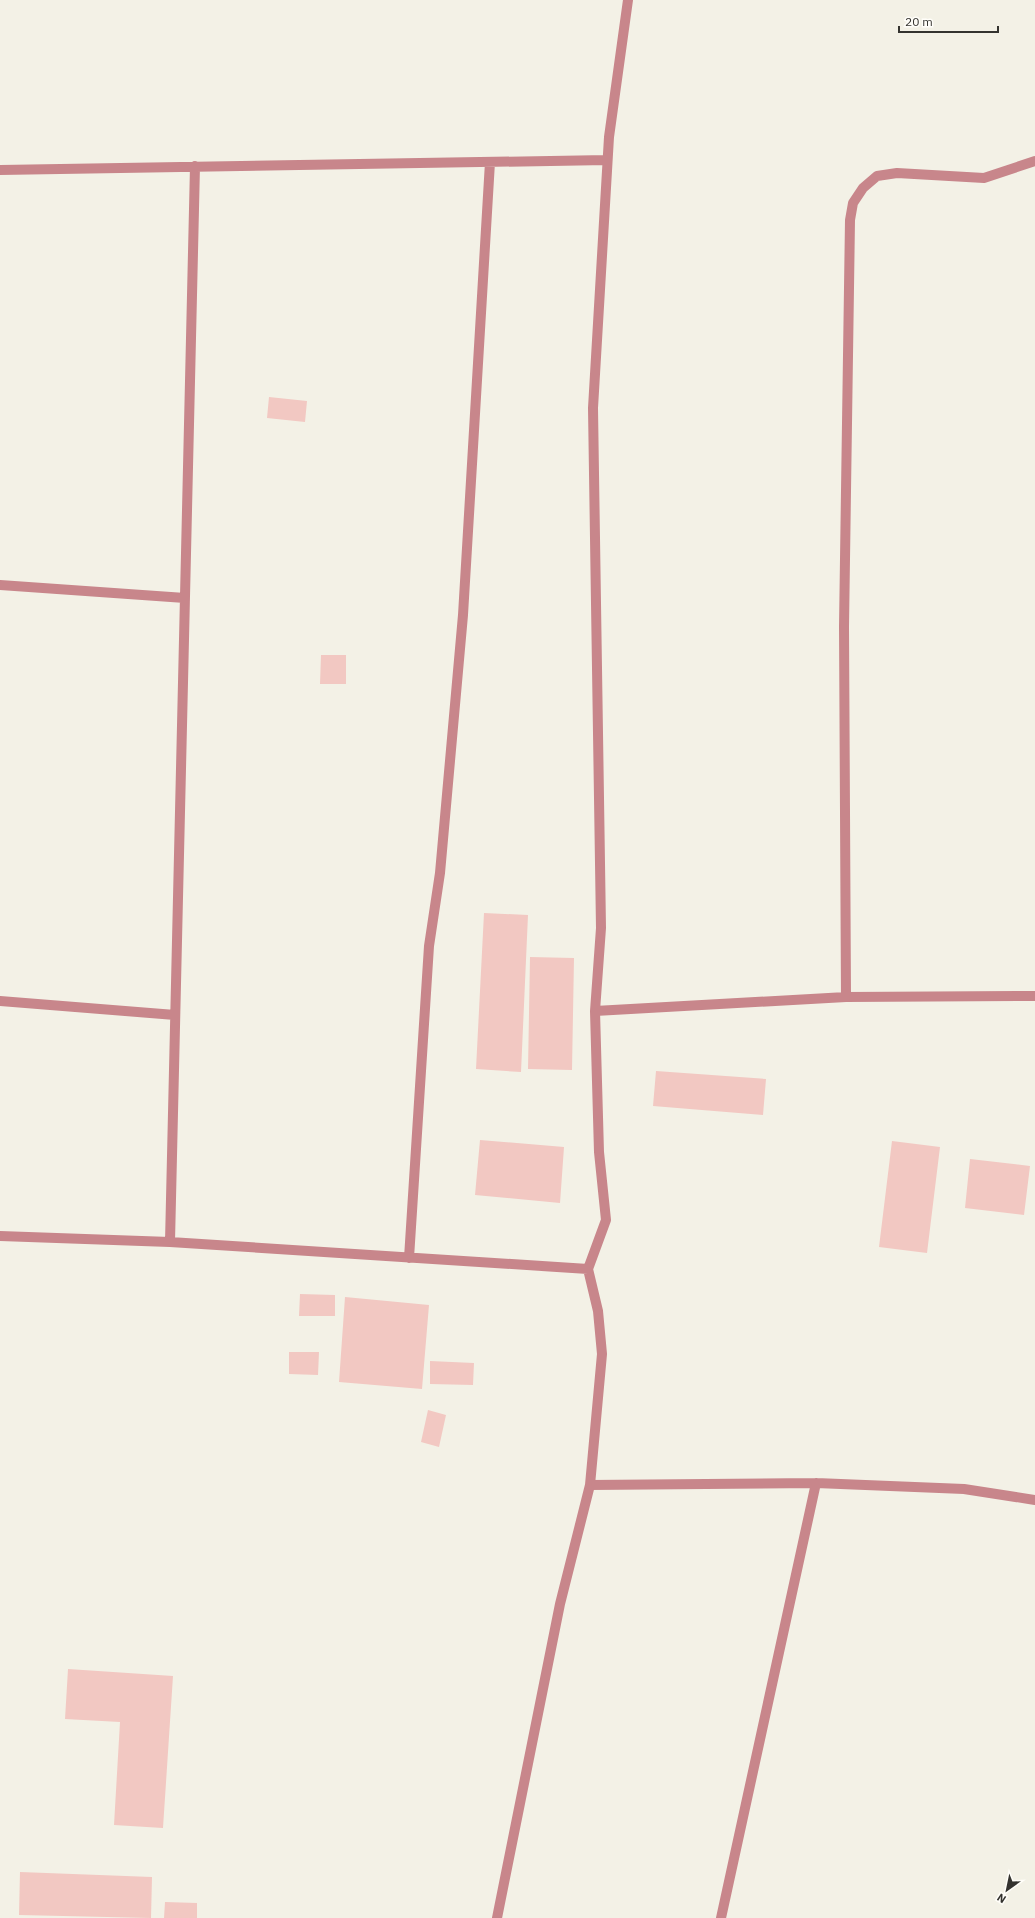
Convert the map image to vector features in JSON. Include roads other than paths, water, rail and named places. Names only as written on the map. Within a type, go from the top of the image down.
[{"type":"street","points":[[497,1918],[560,1604],[590,1485],[602,1354],[598,1311],[588,1269],[606,1220],[599,1152],[595,1010],[601,928],[593,408],[609,137],[628,0]]},
{"type":"street","points":[[0,170],[608,160]]},
{"type":"street","points":[[846,997],[844,627],[850,220],[853,203],[863,188],[877,176],[897,173],[984,178],[1035,161]]},
{"type":"street","points":[[409,1258],[429,946],[440,873],[463,616],[490,162]]},
{"type":"street","points":[[170,1242],[195,166]]},
{"type":"street","points":[[0,585],[185,598]]},
{"type":"street","points":[[595,1010],[846,997],[1035,996]]},
{"type":"street","points":[[0,1001],[175,1015]]},
{"type":"street","points":[[0,1236],[170,1242],[588,1269]]},
{"type":"street","points":[[590,1485],[816,1483],[964,1489],[1035,1500]]},
{"type":"street","points":[[722,1918],[816,1483]]}]
